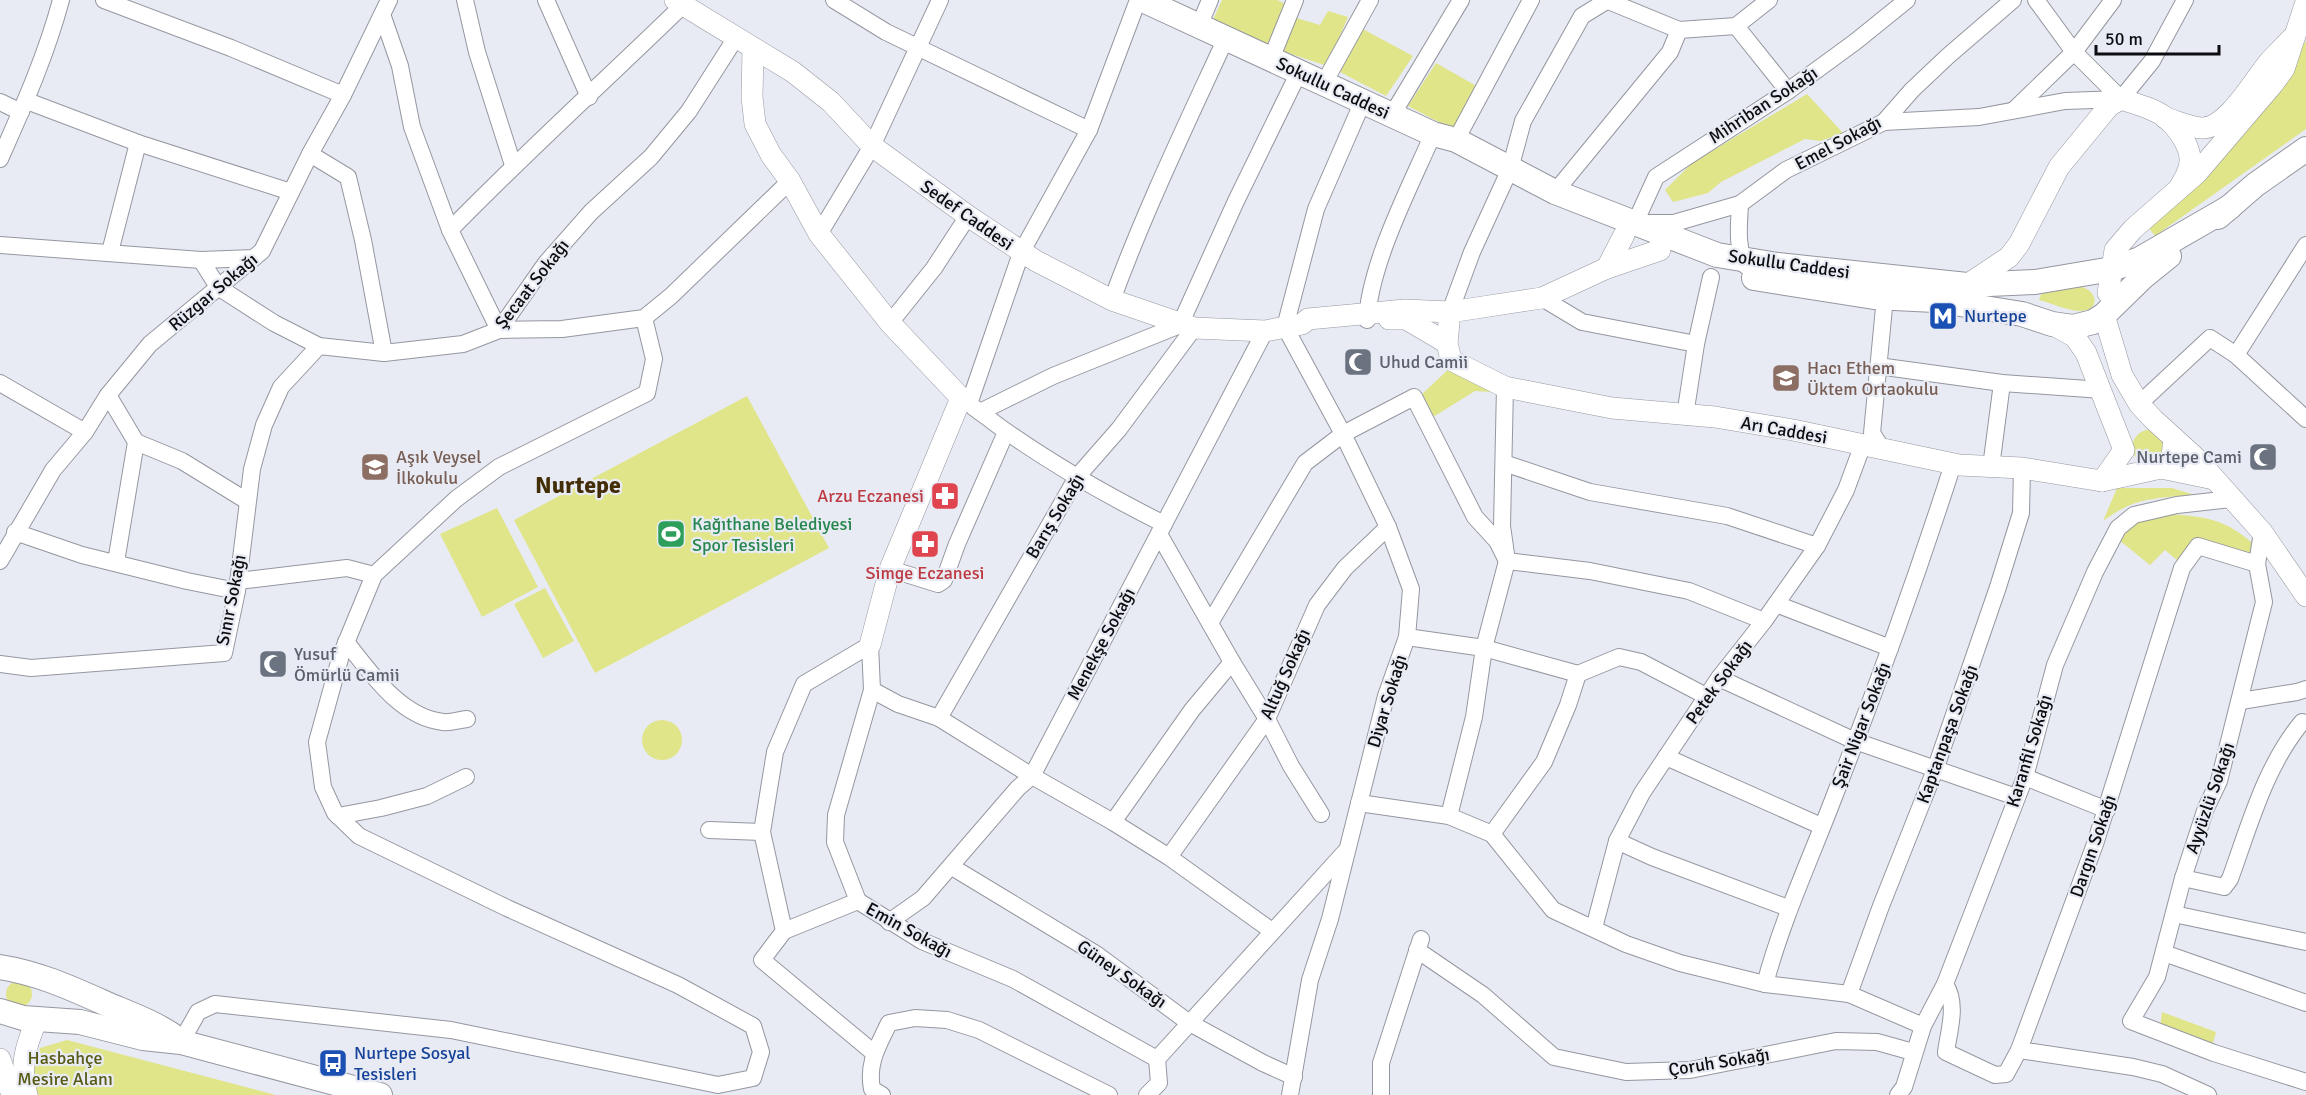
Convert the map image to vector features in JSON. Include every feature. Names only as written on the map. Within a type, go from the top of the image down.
[{"type":"main road","name":"Sokullu Caddesi","points":[[1143,0],[1444,137],[1629,229],[1660,250],[1682,259],[1748,269],[1885,297],[1935,300],[2022,314],[2052,324],[2073,327],[2093,322],[2106,287],[2035,282],[1967,285],[1778,266],[1748,269],[1717,255],[1629,229]]},
{"type":"main road","points":[[2106,287],[2143,277],[2255,185],[2306,149]]},
{"type":"main road","points":[[2106,287],[2140,260],[2230,207]]},
{"type":"main road","points":[[2022,314],[2023,296],[2035,282]]},
{"type":"main road","points":[[6,973],[43,977],[163,1028],[181,1042]]},
{"type":"main road","points":[[37,1019],[46,988],[43,977]]},
{"type":"main road","points":[[0,1011],[23,1018],[80,1022],[143,1038],[181,1042],[380,1095]]},
{"type":"street","points":[[0,159],[24,107],[52,35],[62,0]]},
{"type":"street","points":[[104,0],[231,48],[344,95]]},
{"type":"street","name":"Rüzgar Sokağı","points":[[0,561],[53,470],[85,432],[108,395],[150,344],[262,250],[310,154],[344,95],[389,0]]},
{"type":"street","points":[[465,0],[477,52],[513,165]]},
{"type":"street","points":[[546,0],[589,97]]},
{"type":"street","points":[[834,0],[918,49],[1089,129]]},
{"type":"street","points":[[819,234],[872,146],[940,0]]},
{"type":"street","points":[[784,931],[762,832],[775,752],[804,684],[870,645],[890,569],[970,405],[1021,253],[1089,129],[1138,0]]},
{"type":"street","points":[[1199,26],[1210,0]]},
{"type":"street","points":[[1271,59],[1295,0]]},
{"type":"street","points":[[1324,83],[1370,0]]},
{"type":"street","points":[[1392,115],[1461,0]]},
{"type":"street","points":[[1367,318],[1376,271],[1401,207],[1531,0]]},
{"type":"street","points":[[1447,343],[1450,312],[1472,252],[1510,170],[1523,121],[1582,16],[1607,0],[1679,30],[1736,26],[1769,0]]},
{"type":"street","name":"Mihriban Sokağı","points":[[1629,229],[1656,177],[1788,91],[1907,0]]},
{"type":"street","name":"Emel Sokağı","points":[[1740,204],[1786,170],[1884,122],[1912,90],[2013,0]]},
{"type":"street","points":[[2036,0],[2074,52],[2121,99]]},
{"type":"street","points":[[2014,111],[2074,52],[2114,0]]},
{"type":"street","points":[[1967,285],[2001,262],[2014,250],[2029,227],[2059,167],[2109,106],[2121,99],[2152,61],[2185,0]]},
{"type":"street","points":[[450,230],[513,165],[589,97],[679,2]]},
{"type":"street","name":"Sedef Caddesi","points":[[679,2],[793,72],[831,102],[872,146],[1021,253],[1112,300],[1187,327],[1310,327],[1405,310],[1450,312],[1542,298],[1606,268],[1660,250]]},
{"type":"street","points":[[2306,2],[2284,69],[2217,152],[2197,173],[2133,229],[2115,250],[2106,287],[2122,375],[2139,404],[2197,459],[2262,532],[2306,596]]},
{"type":"street","points":[[382,17],[400,66],[412,127],[450,230],[499,330],[562,329],[644,318],[671,296],[790,181]]},
{"type":"street","points":[[1736,26],[1788,91]]},
{"type":"street","points":[[1554,192],[1670,52],[1679,30]]},
{"type":"street","points":[[1884,122],[1979,117],[2065,101],[2121,99],[2140,105],[2165,118],[2201,128],[2212,126],[2239,101],[2270,61],[2294,37]]},
{"type":"street","points":[[1112,300],[1159,181],[1226,38]]},
{"type":"street","points":[[744,44],[755,124],[819,234],[890,323],[970,405],[1006,432],[1161,529],[1232,662],[1321,814]]},
{"type":"street","name":"Şecaat Sokağı","points":[[218,287],[274,323],[319,346],[384,353],[463,344],[499,330],[546,263],[591,212],[651,156],[744,44]]},
{"type":"street","name":"Barış Sokağı","points":[[939,718],[1077,477],[1119,429],[1187,327],[1236,201],[1299,72]]},
{"type":"street","name":"Menekşe Sokağı","points":[[889,922],[923,898],[1018,788],[1032,776],[1161,529],[1284,327],[1316,209],[1363,101]]},
{"type":"street","points":[[0,102],[24,107],[291,192]]},
{"type":"street","points":[[2165,118],[2181,136],[2190,159],[2188,173],[2180,187]]},
{"type":"street","points":[[110,252],[138,143]]},
{"type":"street","points":[[310,154],[348,177],[363,240],[384,353]]},
{"type":"street","points":[[1606,268],[1629,229],[1674,223],[1740,204],[1738,233],[1748,269]]},
{"type":"street","points":[[890,323],[934,268],[968,216]]},
{"type":"street","points":[[0,245],[201,260],[254,258]]},
{"type":"street","points":[[2236,354],[2306,245]]},
{"type":"street","points":[[201,260],[218,287]]},
{"type":"street","points":[[1686,409],[1696,344],[1711,277]]},
{"type":"street","points":[[1872,447],[1885,297]]},
{"type":"street","points":[[1542,298],[1582,322],[1696,344]]},
{"type":"street","points":[[181,1042],[198,1012],[215,1004],[451,1030],[718,1085],[753,1077],[761,1052],[753,1026],[678,985],[507,908],[359,836],[338,816],[323,787],[317,742],[346,642],[374,575],[456,499],[499,467],[647,393],[654,359],[644,318]]},
{"type":"street","name":"Sedef Caddesi","points":[[1367,318],[1406,319],[1447,343]]},
{"type":"street","points":[[2052,324],[2075,337],[2086,354],[2124,450],[2154,470]]},
{"type":"street","points":[[970,405],[1187,327]]},
{"type":"street","name":"Diyar Sokağı","points":[[1284,327],[1343,435],[1388,526],[1411,588],[1407,637],[1386,696],[1330,919],[1310,980],[1290,1095]]},
{"type":"street","points":[[2139,404],[2210,338],[2236,354],[2306,419]]},
{"type":"street","name":"Arı Caddesi","points":[[1447,343],[1451,360],[1504,387],[1612,408],[1715,417],[1793,430],[1953,464],[2022,468],[2102,481]]},
{"type":"street","name":"Sınır Sokağı","points":[[0,664],[32,669],[224,653],[237,586],[252,469],[264,425],[281,387],[319,346]]},
{"type":"street","points":[[1878,366],[2002,383],[2102,390]]},
{"type":"street","points":[[0,383],[85,432]]},
{"type":"street","points":[[1991,467],[2002,383]]},
{"type":"street","points":[[1449,816],[1474,717],[1484,648],[1506,561],[1502,526],[1504,387]]},
{"type":"street","points":[[108,395],[136,442],[182,461],[247,501]]},
{"type":"street","points":[[1210,622],[1305,463],[1343,435],[1414,397],[1475,517],[1497,541],[1506,561]]},
{"type":"street","points":[[2102,481],[2124,450],[2127,433],[2141,423],[2154,420]]},
{"type":"street","points":[[890,569],[938,584],[944,580],[957,544],[1006,432]]},
{"type":"street","points":[[2154,470],[2172,457],[2174,438]]},
{"type":"street","points":[[116,562],[136,442]]},
{"type":"street","name":"Petek Sokağı","points":[[1594,928],[1617,841],[1641,794],[1706,696],[1764,621],[1817,546],[1846,490],[1872,447]]},
{"type":"street","points":[[1504,463],[1590,492],[1727,516],[1817,546]]},
{"type":"street","name":"Şair Nigar Sokağı","points":[[1765,984],[1788,908],[1855,741],[1918,573],[1953,464]]},
{"type":"street","name":"Kaptanpaşa Sokağı","points":[[1849,994],[1935,770],[2021,513],[2022,468]]},
{"type":"street","points":[[2102,481],[2154,470],[2214,479]]},
{"type":"street","name":"Karanfil Sokağı","points":[[1902,1092],[1923,1026],[1945,984],[2025,777],[2055,665],[2118,528],[2134,515],[2177,505],[2231,498]]},
{"type":"street","name":"Altuğ Sokağı","points":[[1169,856],[1267,719],[1317,605],[1345,568],[1388,526]]},
{"type":"street","points":[[15,532],[82,555],[187,581],[237,586],[347,568],[374,575]]},
{"type":"street","name":"Ayyüzlü Sokağı","points":[[2262,532],[2257,564],[2264,602],[2241,701],[2219,781],[2206,808],[2183,878],[2157,977],[2131,1022],[2214,1053],[2306,1082]]},
{"type":"street","name":"Dargın Sokağı","points":[[1945,984],[1952,994],[1946,1052],[1995,1075],[2006,1074],[2019,1050],[2107,810],[2182,568],[2198,546],[2257,564]]},
{"type":"street","points":[[1506,561],[1590,572],[1689,591],[1764,621]]},
{"type":"street","points":[[1776,604],[1890,648]]},
{"type":"street","points":[[1407,637],[1484,648],[1578,674],[1619,657],[1641,662],[1706,696]]},
{"type":"street","points":[[346,642],[379,684],[412,711],[443,722],[466,719]]},
{"type":"street","name":"Emin Sokağı","points":[[870,645],[872,690],[836,815],[835,842],[858,901],[922,941],[1013,979],[1157,1059]]},
{"type":"street","points":[[1113,822],[1192,711],[1232,662]]},
{"type":"street","points":[[1492,834],[1544,762],[1568,705],[1578,674]]},
{"type":"street","points":[[1719,678],[1855,741],[2016,797]]},
{"type":"street","points":[[872,690],[898,704],[939,718],[1032,776],[1113,822],[1169,856],[1272,931]]},
{"type":"street","points":[[2183,878],[2223,887],[2230,879],[2267,776],[2286,741],[2304,726],[2302,690],[2241,701]]},
{"type":"street","points":[[1666,757],[1821,826]]},
{"type":"street","points":[[338,816],[427,796],[466,777]]},
{"type":"street","points":[[2025,777],[2107,810]]},
{"type":"street","points":[[1359,803],[1449,816],[1492,834],[1553,910],[1626,944],[1680,963],[1765,984],[1849,994],[1923,1026]]},
{"type":"street","points":[[709,830],[762,832]]},
{"type":"street","points":[[1617,841],[1652,857],[1788,908]]},
{"type":"street","points":[[1148,1095],[1159,1083],[1157,1059],[1188,1022],[1347,849]]},
{"type":"street","name":"Güney Sokağı","points":[[952,867],[1096,954],[1188,1022],[1294,1077]]},
{"type":"street","points":[[858,901],[784,931],[762,960],[874,1053]]},
{"type":"street","points":[[2174,914],[2306,942]]},
{"type":"street","name":"Çoruh Sokağı","points":[[1382,1095],[1380,1063],[1419,945],[1483,995],[1554,1057],[1626,1072],[1690,1070],[1836,1041],[1877,1042],[1913,1052]]},
{"type":"street","points":[[2164,953],[2306,1003]]},
{"type":"street","points":[[882,1095],[872,1089],[869,1075],[874,1053],[889,1023],[915,1018],[947,1020],[980,1030],[1109,1095]]},
{"type":"street","points":[[27,1095],[24,1085],[23,1060],[37,1019]]},
{"type":"street","points":[[2019,1050],[2133,1067],[2162,1074],[2208,1095]]},
{"type":"street","points":[[0,1059],[12,1095]]},
{"type":"green space","points":[[1222,0],[1277,0],[1286,4],[1267,49],[1212,22]]},
{"type":"green space","points":[[1328,11],[1348,17],[1327,66],[1279,50],[1293,17],[1320,25]]},
{"type":"green space","points":[[1361,28],[1413,56],[1386,96],[1340,72]]},
{"type":"green space","points":[[2306,41],[2306,129],[2155,236],[2145,223],[2208,172]]},
{"type":"green space","points":[[1436,63],[1480,88],[1456,131],[1408,106]]},
{"type":"green space","points":[[1807,94],[1843,133],[1821,141],[1805,139],[1721,182],[1708,193],[1673,202],[1665,190],[1692,163]]},
{"type":"green space","points":[[2079,286],[2090,291],[2095,300],[2092,307],[2087,310],[2071,310],[2039,300],[2043,289]]},
{"type":"green space","points":[[1453,365],[1492,392],[1475,391],[1433,417],[1420,396]]},
{"type":"green space","name":"Kağıthane Belediyesi Spor Tesisleri","points":[[747,396],[829,548],[595,673],[514,520]]},
{"type":"green space","points":[[2146,430],[2152,430],[2165,440],[2164,456],[2144,464],[2135,456],[2132,446],[2136,437]]},
{"type":"green space","points":[[2117,488],[2172,488],[2195,495],[2146,500],[2125,507],[2103,521]]},
{"type":"green space","points":[[497,508],[538,587],[482,617],[440,534]]},
{"type":"green space","points":[[2170,514],[2207,519],[2227,525],[2257,547],[2252,559],[2202,540],[2177,560],[2165,550],[2150,565],[2119,540],[2135,524],[2148,518]]},
{"type":"green space","points":[[545,588],[574,641],[543,658],[514,604]]},
{"type":"green space","points":[[662,720],[670,721],[676,726],[681,732],[681,748],[676,754],[670,759],[662,760],[654,759],[648,754],[643,748],[642,740],[643,732],[648,726],[654,721]]},
{"type":"green space","points":[[19,981],[28,985],[32,994],[28,1003],[19,1007],[10,1003],[6,994],[10,985]]},
{"type":"green space","points":[[2162,1012],[2216,1032],[2211,1050],[2160,1027]]},
{"type":"green space","name":"Hasbahçe Mesire Alanı","points":[[67,1040],[276,1095],[36,1095],[31,1073],[40,1048]]},
{"type":"place","name":"Nurtepe","points":[[1943,316]]},
{"type":"place","name":"Uhud Camii","points":[[1358,362]]},
{"type":"place","name":"Hacı Ethem Üktem Ortaokulu","points":[[1786,378]]},
{"type":"place","name":"Nurtepe Cami","points":[[2263,457]]},
{"type":"place","name":"Aşık Veysel İlkokulu","points":[[375,467]]},
{"type":"place","name":"Arzu Eczanesi","points":[[945,496]]},
{"type":"place","name":"Kağıthane Belediyesi Spor Tesisleri","points":[[671,534]]},
{"type":"place","name":"Simge Eczanesi","points":[[925,544]]},
{"type":"place","name":"Yusuf Ömürlü Camii","points":[[273,664]]},
{"type":"place","name":"Nurtepe Sosyal Tesisleri","points":[[333,1063]]},
{"type":"district","name":"Nurtepe","points":[[578,485]]}]
